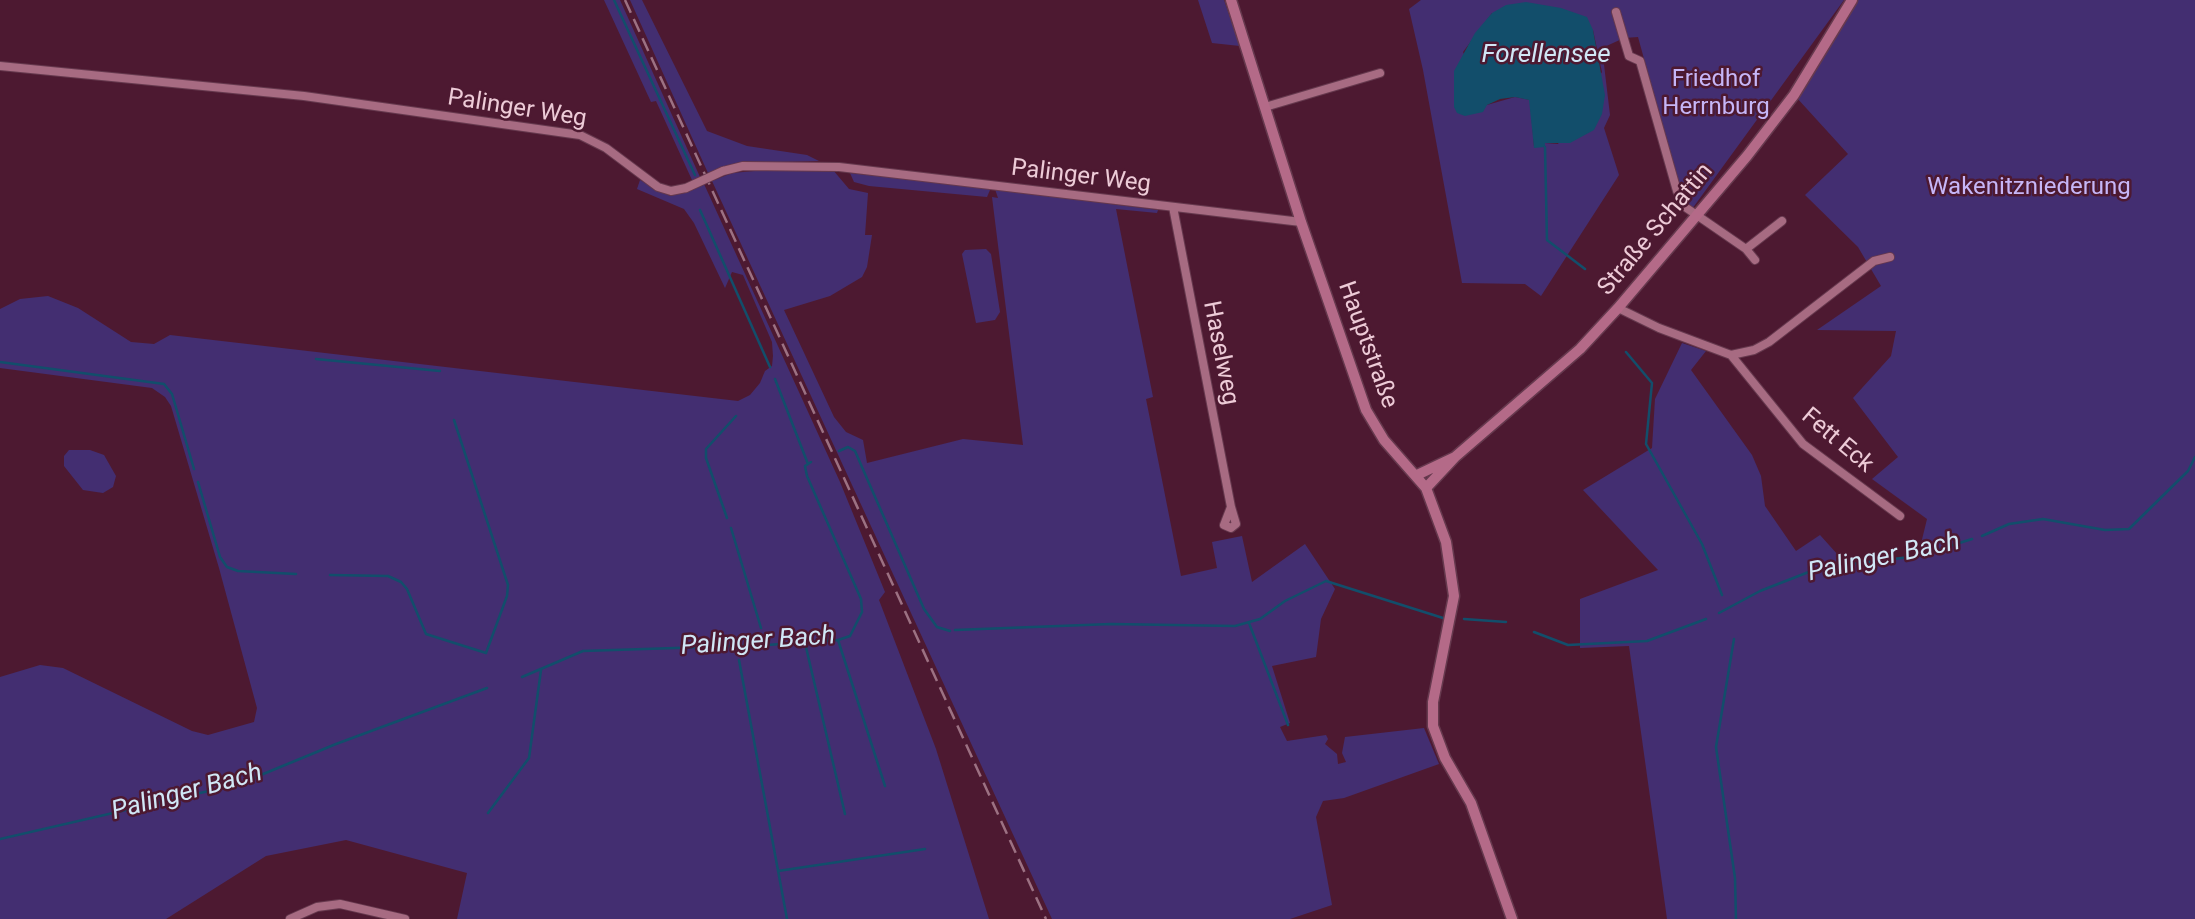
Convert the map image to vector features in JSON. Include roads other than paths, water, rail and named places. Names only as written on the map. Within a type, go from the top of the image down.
[{"type":"main road","name":"Hauptstraße","points":[[1231,0],[1301,222],[1366,410],[1384,440],[1426,488],[1451,563],[1453,609],[1433,702],[1433,726],[1445,758],[1471,803],[1513,919]]},
{"type":"main road","name":"Straße Schattin","points":[[1426,488],[1455,457],[1554,372],[1618,308],[1747,156],[1794,95],[1852,0]]},
{"type":"main road","name":"Straße Schattin","points":[[1417,475],[1455,457]]},
{"type":"street","points":[[1616,12],[1629,56],[1640,61],[1676,191],[1694,216],[1746,249],[1755,260]]},
{"type":"street","name":"Palinger Weg","points":[[0,66],[304,96],[580,135],[606,148],[658,187],[671,191],[743,166],[839,167],[1301,222]]},
{"type":"street","points":[[1265,107],[1380,73]]},
{"type":"street","name":"Haselweg","points":[[1173,207],[1231,507]]},
{"type":"street","points":[[1746,249],[1782,221]]},
{"type":"street","points":[[1618,308],[1660,328],[1731,355],[1754,350],[1769,342],[1874,261],[1890,257]]},
{"type":"street","name":"Fett Eck","points":[[1731,355],[1802,444],[1900,516]]},
{"type":"street","points":[[290,919],[317,907],[340,904],[405,919]]},
{"type":"water","name":"Forellensee","points":[[1526,2],[1561,8],[1587,17],[1593,30],[1605,95],[1602,114],[1594,130],[1570,143],[1545,143],[1545,147],[1534,148],[1529,100],[1515,97],[1500,99],[1487,105],[1483,112],[1465,116],[1457,113],[1454,107],[1454,71],[1475,33],[1492,13],[1506,5]]},
{"type":"waterway","points":[[614,0],[695,175]]},
{"type":"waterway","points":[[1545,147],[1547,240],[1585,269]]},
{"type":"waterway","points":[[700,210],[770,367]]},
{"type":"waterway","points":[[1626,352],[1652,383],[1646,444],[1702,544],[1722,595]]},
{"type":"waterway","points":[[316,359],[440,371]]},
{"type":"waterway","points":[[0,362],[164,384],[172,394],[194,469]]},
{"type":"waterway","points":[[775,379],[808,464]]},
{"type":"waterway","points":[[727,518],[706,458],[706,449],[736,416]]},
{"type":"waterway","points":[[330,575],[388,576],[401,582],[407,589],[426,634],[486,653],[507,596],[508,585],[454,420]]},
{"type":"waterway","points":[[839,451],[848,447],[855,451],[924,609],[937,627],[950,631]]},
{"type":"waterway","name":"Palinger Bach","points":[[1982,536],[2009,524],[2043,519],[2105,530],[2129,529],[2188,471],[2195,457]]},
{"type":"waterway","name":"Palinger Bach","points":[[522,677],[583,651],[767,645],[838,640],[850,636],[862,612],[861,599],[807,476],[805,466],[811,462]]},
{"type":"waterway","points":[[198,482],[220,557],[227,567],[238,571],[296,574]]},
{"type":"waterway","points":[[731,528],[761,628]]},
{"type":"waterway","name":"Palinger Bach","points":[[1719,613],[1760,591],[1819,568],[1918,556],[1972,539]]},
{"type":"waterway","name":"Palinger Bach","points":[[955,630],[1111,624],[1235,626],[1260,619],[1285,601],[1326,581],[1443,618]]},
{"type":"waterway","name":"Palinger Bach","points":[[1464,619],[1506,622]]},
{"type":"waterway","name":"Palinger Bach","points":[[1534,632],[1568,645],[1647,641],[1706,619]]},
{"type":"waterway","points":[[1249,623],[1288,725]]},
{"type":"waterway","points":[[1734,639],[1716,747],[1735,878],[1736,919]]},
{"type":"waterway","points":[[838,640],[885,786]]},
{"type":"waterway","points":[[805,643],[845,814]]},
{"type":"waterway","points":[[739,660],[787,919]]},
{"type":"waterway","points":[[488,813],[529,758],[541,670]]},
{"type":"waterway","name":"Palinger Bach","points":[[0,839],[239,784],[336,744],[487,688]]},
{"type":"waterway","points":[[778,871],[925,849]]},
{"type":"railway","points":[[625,0],[1046,919]]},
{"type":"park label","name":"Friedhof Herrnburg","points":[[1716,94]]},
{"type":"park label","name":"Wakenitzniederung","points":[[2029,188]]}]
